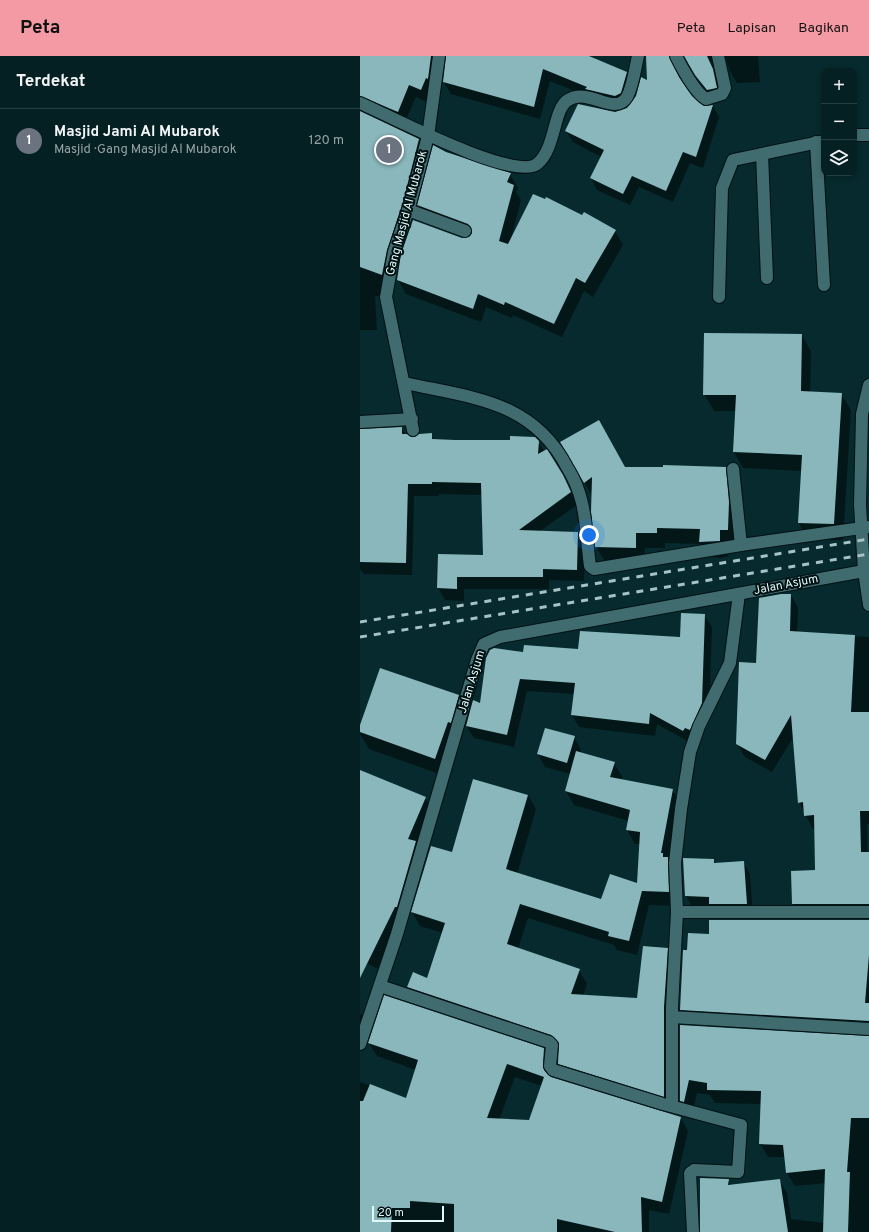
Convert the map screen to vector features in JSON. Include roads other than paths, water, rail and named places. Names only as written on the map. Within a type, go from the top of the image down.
[{"type":"street","name":"Gang Masjid Al Mubarok","points":[[360,422],[413,425],[405,383],[392,332],[386,296],[394,252],[408,210],[428,136],[439,56]]},
{"type":"street","name":"Gang Masjid Al Mubarok","points":[[360,103],[428,136],[500,163],[527,168],[536,165],[545,156],[566,101],[575,96],[586,96],[614,104],[621,103],[626,98],[638,56]]},
{"type":"street","points":[[676,56],[701,96],[710,99],[722,94],[726,88],[718,56]]},
{"type":"street","points":[[857,136],[869,134]]},
{"type":"street","points":[[719,297],[722,188],[733,160],[820,142],[824,284]]},
{"type":"street","points":[[762,154],[767,278]]},
{"type":"street","points":[[408,210],[465,231]]},
{"type":"street","points":[[405,383],[484,401],[512,411],[526,418],[540,429],[560,452],[574,479],[582,502],[590,566],[594,569],[741,545],[865,527]]},
{"type":"street","points":[[869,385],[862,414],[869,604]]},
{"type":"street","points":[[733,469],[741,545]]},
{"type":"street","name":"Jalan Asjum","points":[[360,1044],[400,927],[477,660],[484,644],[500,637],[867,570]]},
{"type":"street","points":[[672,1106],[672,1017],[677,912],[675,863],[681,808],[690,752],[699,726],[730,663],[739,594]]},
{"type":"street","points":[[677,912],[869,912]]},
{"type":"street","points":[[380,986],[549,1042],[552,1045],[550,1066],[553,1070],[672,1106],[736,1122],[742,1126],[738,1172],[694,1170],[690,1173],[693,1232]]},
{"type":"street","points":[[672,1017],[869,1029]]},
{"type":"railway","points":[[360,622],[869,539]]},
{"type":"railway","points":[[360,637],[869,554]]},
{"type":"place","name":"Masjid Jami Al Mubarok","points":[[389,150]]}]
